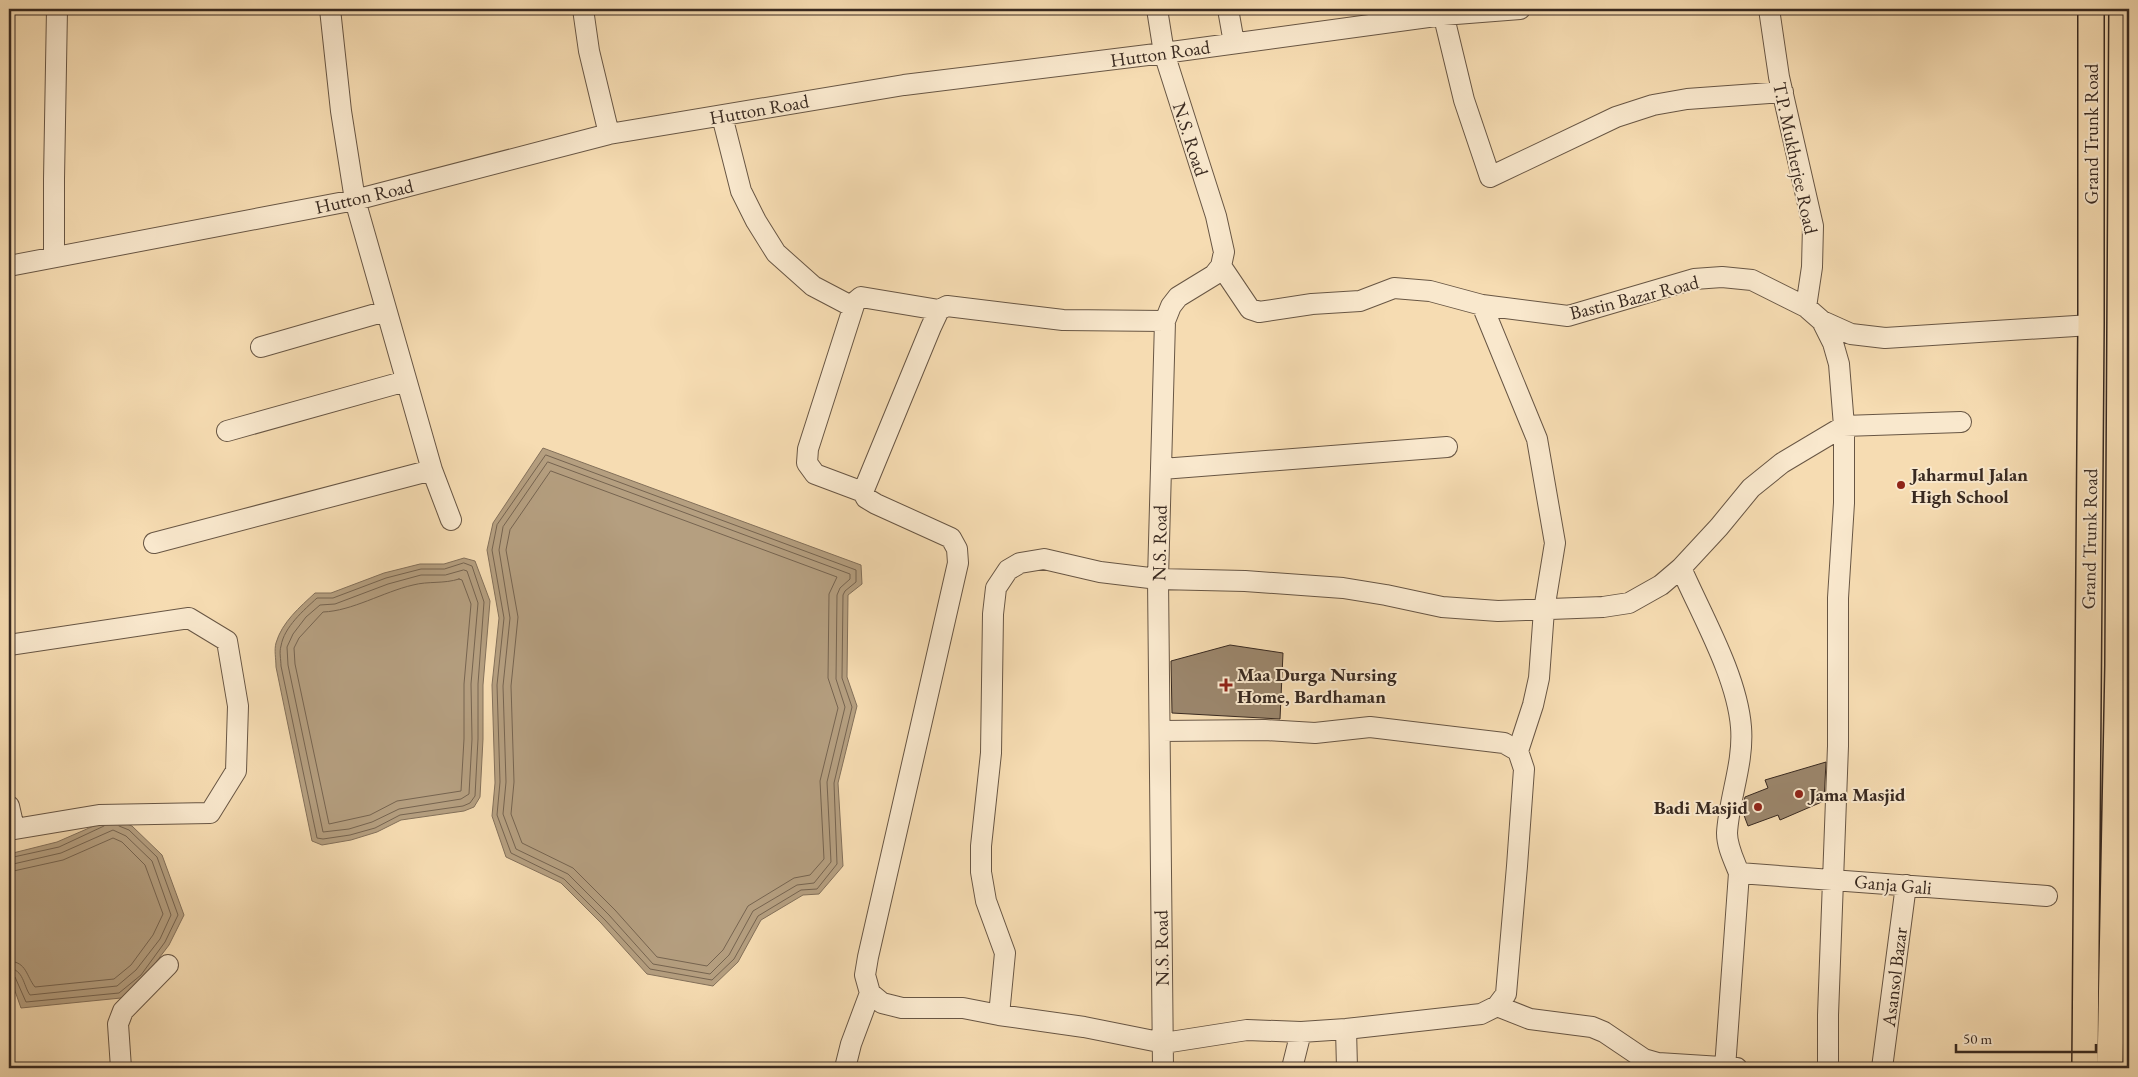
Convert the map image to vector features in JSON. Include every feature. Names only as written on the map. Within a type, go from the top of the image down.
[{"type":"main road","name":"Grand Trunk Road","points":[[2085,1068],[2091,325],[2091,9]]},
{"type":"main road","points":[[2110,1068],[2123,665],[2122,9]]},
{"type":"street","points":[[54,257],[57,9]]},
{"type":"street","points":[[330,9],[341,112],[355,200],[432,470],[452,520]]},
{"type":"street","points":[[584,9],[589,51],[609,134]]},
{"type":"street","name":"N.S. Road","points":[[1157,9],[1164,53],[1220,232],[1224,252],[1221,266],[1214,275],[1178,297],[1171,306],[1165,321],[1158,579],[1161,731],[1160,937],[1164,1043],[1163,1068]]},
{"type":"street","points":[[1228,9],[1234,43]]},
{"type":"street","name":"Hutton Road","points":[[9,266],[355,200],[609,134],[904,85],[1164,53],[1443,12],[1520,9]]},
{"type":"street","name":"T.P. Mukherjee Road","points":[[1769,9],[1779,77],[1812,226],[1812,267],[1806,307]]},
{"type":"street","points":[[1443,12],[1464,100],[1490,177],[1616,116],[1653,105],[1687,99],[1783,92]]},
{"type":"street","points":[[722,116],[741,191],[756,221],[776,253],[813,286],[853,307]]},
{"type":"street","name":"Bastin Bazar Road","points":[[1221,266],[1250,309],[1258,312],[1312,304],[1360,301],[1394,288],[1430,291],[1482,305],[1568,316],[1694,279],[1722,277],[1752,280],[1806,307],[1822,321],[1851,334],[1885,338],[2091,325]]},
{"type":"street","points":[[1165,321],[1063,320],[947,306],[939,310],[860,297],[855,302],[808,449],[807,464],[815,474],[863,492],[866,498],[876,504],[951,538],[957,549],[958,563],[868,957],[865,975],[870,993],[882,1003],[902,1008],[963,1008],[1084,1027],[1164,1043],[1247,1030],[1301,1032],[1346,1029],[1480,1014],[1497,1006],[1506,994],[1518,866],[1524,769],[1518,751],[1533,705],[1539,678],[1544,610],[1555,543],[1537,439],[1519,390],[1482,305]]},
{"type":"street","points":[[863,492],[939,310]]},
{"type":"street","points":[[261,347],[386,311]]},
{"type":"street","points":[[1822,321],[1833,343],[1839,364],[1844,426],[1844,503],[1838,598],[1838,746],[1828,1015],[1828,1068]]},
{"type":"street","points":[[227,431],[406,381]]},
{"type":"street","points":[[999,1015],[1005,953],[986,901],[981,863],[981,846],[992,753],[993,614],[996,588],[1008,570],[1020,563],[1044,559],[1100,572],[1158,579],[1245,581],[1334,588],[1386,595],[1442,607],[1498,611],[1603,607],[1629,603],[1661,585],[1681,568],[1719,527],[1751,488],[1782,464],[1844,426],[1961,422]]},
{"type":"street","points":[[1162,469],[1447,448]]},
{"type":"street","points":[[154,543],[432,470]]},
{"type":"street","points":[[1497,1006],[1530,1019],[1592,1027],[1604,1032],[1644,1059],[1658,1063],[1729,1068],[1739,873],[1729,847],[1727,834],[1740,752],[1741,729],[1737,701],[1724,663],[1681,568]]},
{"type":"street","points":[[9,645],[189,618],[226,641],[238,706],[236,771],[210,812],[99,815],[12,829],[9,806]]},
{"type":"street","points":[[2088,666],[2123,665]]},
{"type":"street","points":[[1161,731],[1265,730],[1315,733],[1370,727],[1504,743],[1518,751]]},
{"type":"street","name":"Ganja Gali","points":[[1739,873],[2047,896]]},
{"type":"street","name":"Asansol Bazar","points":[[1882,1068],[1906,885]]},
{"type":"street","points":[[121,1068],[118,1024],[123,1011],[168,965]]},
{"type":"street","points":[[845,1068],[851,1044],[870,993]]},
{"type":"street","points":[[1346,1029],[1348,1068]]},
{"type":"street","points":[[1292,1068],[1301,1032]]},
{"type":"water","points":[[543,448],[861,565],[862,584],[848,595],[847,677],[857,706],[838,783],[843,866],[819,894],[803,895],[761,920],[738,962],[713,986],[647,974],[601,923],[561,883],[506,857],[492,816],[495,783],[492,685],[499,618],[487,550],[493,523]]},
{"type":"water","points":[[464,558],[475,561],[490,601],[483,685],[480,797],[474,807],[464,811],[401,820],[377,832],[351,840],[322,845],[312,841],[276,667],[275,646],[279,635],[292,615],[315,593],[331,593],[384,573],[420,564],[444,564]]},
{"type":"water","points":[[112,818],[132,826],[162,855],[184,915],[169,945],[144,978],[121,998],[21,1008],[9,974],[9,854],[57,842]]},
{"type":"building","points":[[1230,645],[1283,653],[1280,719],[1172,713],[1171,661]]},
{"type":"building","name":"Jama Masjid","points":[[1826,762],[1824,801],[1780,820],[1778,815],[1748,826],[1742,810],[1745,797],[1768,788],[1765,780]]},
{"type":"place","name":"Jaharmul Jalan High School","points":[[1901,485]]},
{"type":"place","name":"Maa Durga Nursing Home, Bardhaman","points":[[1226,685]]},
{"type":"place","name":"Jama Masjid","points":[[1799,794]]},
{"type":"place","name":"Badi Masjid","points":[[1758,807]]}]
